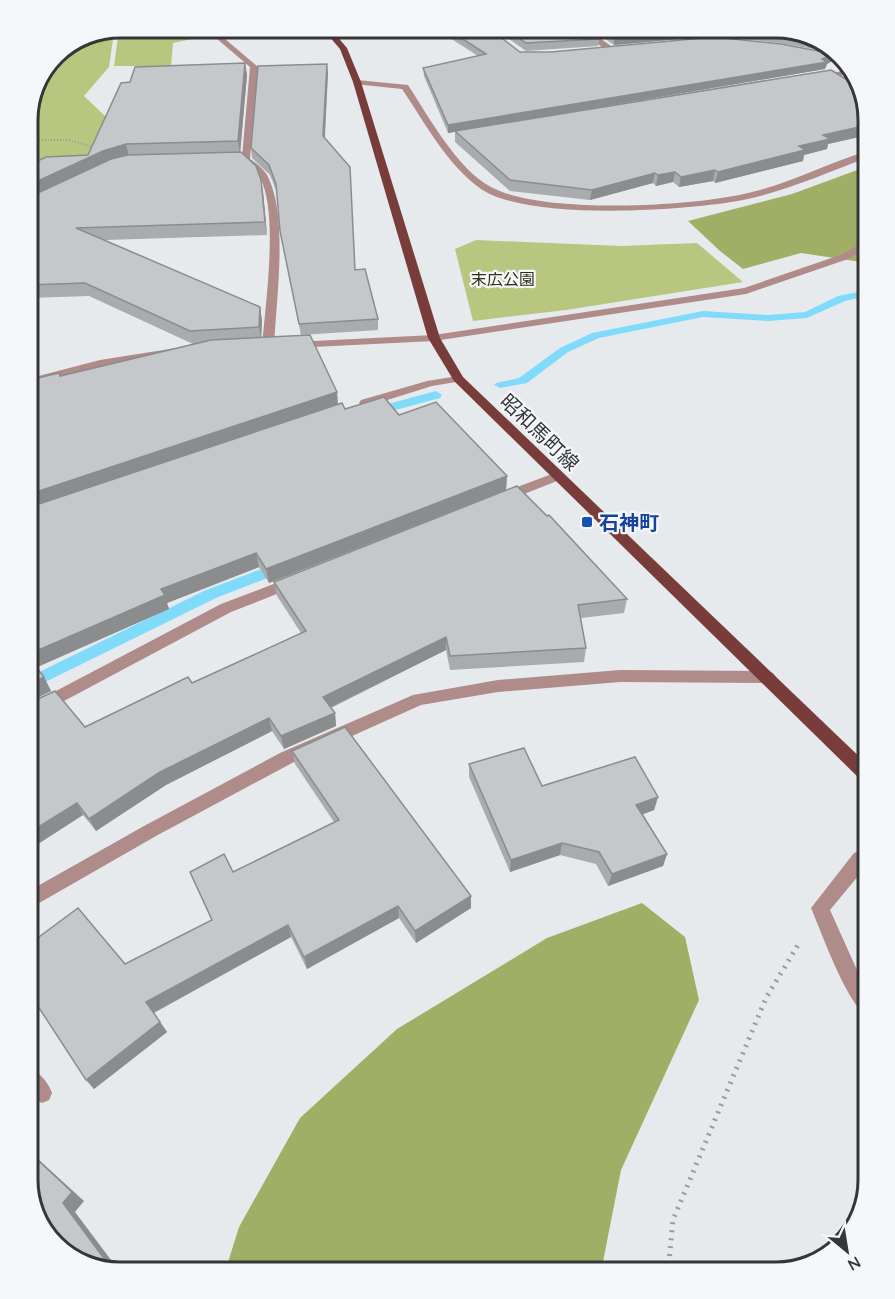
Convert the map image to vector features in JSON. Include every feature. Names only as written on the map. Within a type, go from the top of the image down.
[{"type":"main road","name":"昭和馬町線","points":[[334,37],[343,48],[357,82],[434,338],[458,380],[858,766]]},
{"type":"street","points":[[219,37],[254,68],[246,159]]},
{"type":"street","points":[[596,38],[611,48]]},
{"type":"street","points":[[601,50],[622,47]]},
{"type":"street","points":[[801,50],[827,56]]},
{"type":"street","points":[[806,79],[843,73]]},
{"type":"street","points":[[357,82],[388,83],[405,87],[468,174],[489,190],[527,202],[576,207],[701,203],[742,197],[839,166],[858,157]]},
{"type":"street","points":[[442,139],[454,138]]},
{"type":"street","points":[[234,159],[246,159],[264,178],[272,211],[273,249],[262,347],[434,338],[746,291],[844,257],[858,249]]},
{"type":"street","points":[[38,380],[100,363],[165,351],[188,350]]},
{"type":"street","points":[[354,406],[431,383],[458,380]]},
{"type":"street","points":[[491,502],[557,476]]},
{"type":"street","points":[[37,708],[226,608],[308,576]]},
{"type":"street","points":[[37,896],[150,831],[286,758],[419,699],[498,686],[620,676],[768,677]]},
{"type":"street","points":[[858,862],[820,909],[858,989]]},
{"type":"street","points":[[37,1087],[42,1093]]},
{"type":"path","points":[[38,140],[68,140],[99,149]]},
{"type":"path","points":[[669,1262],[673,1220],[766,998],[820,909]]},
{"type":"green space","points":[[118,37],[192,37],[173,43],[171,66],[114,66]]},
{"type":"green space","points":[[112,38],[109,67],[84,96],[106,117],[119,158],[38,166],[39,104],[51,74],[74,51],[88,44]]},
{"type":"green space","points":[[858,170],[858,262],[801,253],[743,269],[688,221],[792,194]]},
{"type":"green space","name":"末広公園","points":[[476,240],[622,246],[697,243],[743,282],[566,310],[473,321],[455,249]]},
{"type":"green space","points":[[642,903],[685,937],[699,1000],[621,1170],[603,1262],[228,1261],[239,1227],[300,1118],[397,1029],[547,938]]},
{"type":"building","points":[[460,38],[501,38],[520,52],[551,52],[723,38],[781,44],[821,52],[828,57],[822,59],[827,62],[448,125],[423,68],[486,54]]},
{"type":"building","points":[[518,38],[599,39],[526,43]]},
{"type":"building","points":[[245,63],[238,141],[126,144],[103,151],[38,181],[38,161],[46,157],[88,155],[121,83],[130,82],[135,67]]},
{"type":"building","points":[[327,64],[323,136],[350,167],[355,270],[365,269],[378,319],[299,324],[280,231],[276,184],[269,165],[251,148],[258,66]]},
{"type":"building","points":[[831,70],[848,80],[855,98],[858,119],[858,127],[823,135],[830,139],[799,146],[805,150],[718,172],[715,170],[681,177],[675,172],[658,175],[655,173],[592,190],[510,180],[455,131]]},
{"type":"building","points":[[241,152],[256,166],[261,180],[265,222],[76,228],[260,307],[259,327],[190,331],[85,283],[38,285],[38,193],[111,159],[128,155]]},
{"type":"building","points":[[310,335],[337,392],[38,491],[38,378],[59,373],[60,376],[211,340]]},
{"type":"building","points":[[384,397],[399,415],[436,402],[507,476],[266,569],[256,553],[161,589],[165,595],[37,650],[38,504],[342,403],[345,409]]},
{"type":"building","points":[[517,486],[547,516],[549,515],[627,599],[578,605],[586,648],[450,656],[446,637],[323,697],[335,713],[281,736],[269,718],[160,772],[89,819],[77,803],[37,828],[37,699],[55,691],[85,727],[188,677],[192,683],[306,631],[274,582]]},
{"type":"building","points":[[37,669],[44,677],[37,680]]},
{"type":"building","points":[[345,727],[471,896],[415,931],[398,906],[304,957],[288,925],[146,1002],[160,1022],[86,1080],[37,1005],[37,938],[78,908],[125,964],[212,920],[190,872],[224,854],[233,872],[339,820],[292,751]]},
{"type":"building","points":[[524,748],[542,786],[635,757],[658,797],[636,805],[667,854],[612,874],[599,852],[562,843],[511,860],[469,764]]},
{"type":"building","points":[[37,1159],[72,1192],[63,1203],[105,1260],[78,1251],[54,1229],[40,1201]]},
{"type":"waterway","points":[[500,385],[523,381],[564,350],[596,335],[703,314],[768,318],[807,315],[842,298],[858,295]]},
{"type":"waterway","points":[[373,412],[436,395]]},
{"type":"waterway","points":[[37,680],[211,594],[280,567]]},
{"type":"place","name":"石神町","points":[[587,522]]}]
